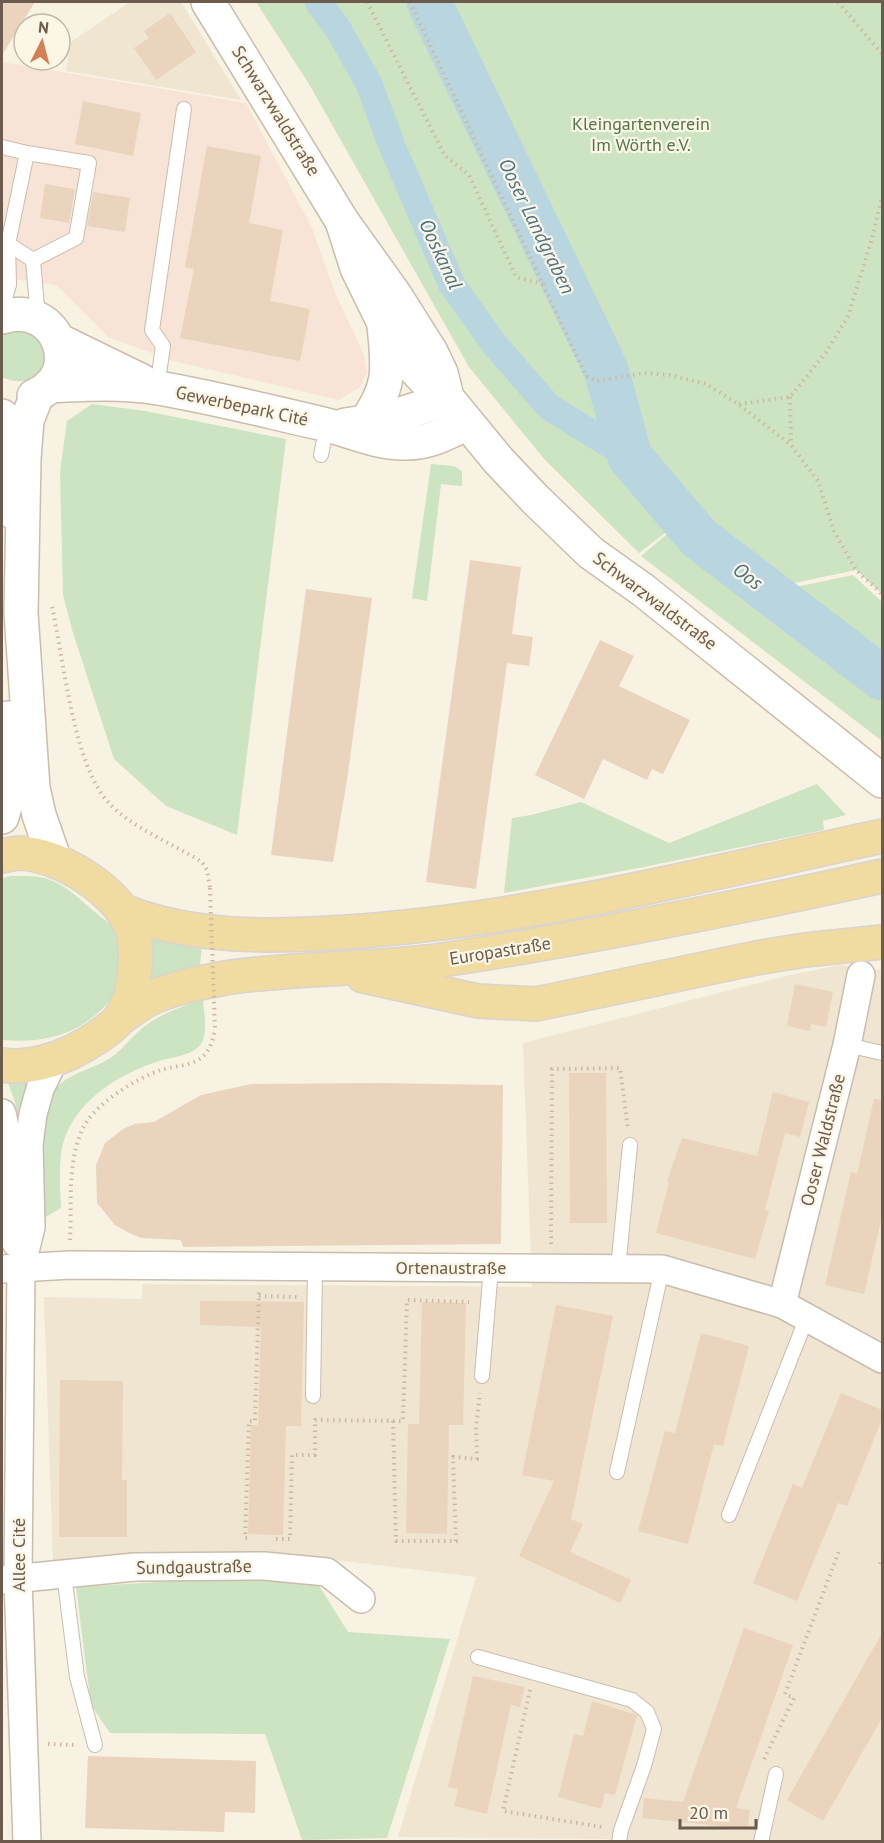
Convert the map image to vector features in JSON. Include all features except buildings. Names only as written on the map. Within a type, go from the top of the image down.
[{"type":"main road","name":"Europastraße","points":[[123,911],[144,920],[171,927],[283,935],[433,924],[543,908],[882,836]]},
{"type":"main road","points":[[2,856],[19,854],[55,861],[82,874],[105,892],[123,911],[132,928],[136,951],[129,996],[120,1017]]},
{"type":"main road","name":"Europastraße","points":[[2,1065],[32,1065],[54,1060],[83,1047],[120,1017],[147,1000],[176,988],[206,981],[257,973],[438,960],[549,944],[878,877]]},
{"type":"main road","points":[[332,968],[478,1001],[536,1004],[756,958],[882,942]]},
{"type":"street","name":"Schwarzwaldstraße","points":[[208,2],[342,221],[395,295],[431,352],[457,411]]},
{"type":"street","name":"Schwarzwaldstraße","points":[[342,221],[357,268],[383,321],[411,365],[457,411],[527,492],[591,553],[643,590],[882,782]]},
{"type":"street","name":"Gewerbepark Cité","points":[[2,317],[11,314],[25,314],[48,329],[157,388],[324,440],[375,440],[402,443],[427,441],[444,435],[457,411]]},
{"type":"street","points":[[365,423],[378,402],[388,369],[383,321]]},
{"type":"street","points":[[48,329],[61,348],[61,364],[55,379],[43,390],[27,420],[21,613],[33,788],[39,815],[55,861]]},
{"type":"street","name":"Gewerbepark Cité","points":[[2,395],[15,399],[43,390],[98,383],[157,388]]},
{"type":"street","name":"Gewerbepark Cité","points":[[324,440],[365,423],[457,411]]},
{"type":"street","points":[[2,416],[12,515],[8,698],[9,794],[2,818]]},
{"type":"street","points":[[2,483],[12,515]]},
{"type":"street","points":[[2,668],[10,636]]},
{"type":"street","name":"Ooser Waldstraße","points":[[782,1304],[847,1045],[861,975]]},
{"type":"street","name":"Allee Cité","points":[[11,1268],[31,1227],[29,1144],[33,1114],[40,1089],[54,1060]]},
{"type":"street","name":"Allee Cité","points":[[2,1113],[8,1147],[12,1225],[10,1579],[24,1744],[27,1842]]},
{"type":"street","name":"Ortenaustraße","points":[[11,1268],[70,1265],[662,1269],[782,1304],[882,1359]]},
{"type":"street","name":"Sundgaustraße","points":[[10,1579],[135,1567],[264,1566],[327,1572],[361,1599]]},
{"type":"lane","points":[[157,388],[163,346],[152,330],[183,109]]},
{"type":"lane","points":[[2,147],[89,163],[76,238],[33,260]]},
{"type":"lane","points":[[2,309],[9,285],[5,242],[27,153]]},
{"type":"lane","points":[[5,242],[33,260],[48,329]]},
{"type":"lane","points":[[847,1045],[882,1053]]},
{"type":"lane","points":[[618,1269],[630,1145]]},
{"type":"lane","points":[[313,1396],[315,1267]]},
{"type":"lane","points":[[482,1376],[491,1268]]},
{"type":"lane","points":[[617,1472],[662,1269]]},
{"type":"lane","points":[[729,1515],[807,1317]]},
{"type":"lane","points":[[64,1574],[77,1677],[95,1745]]},
{"type":"lane","points":[[478,1657],[632,1700],[647,1712],[654,1729],[620,1836]]},
{"type":"lane","points":[[761,1842],[776,1774]]},
{"type":"path","points":[[367,2],[445,156],[469,175],[516,277],[543,284]]},
{"type":"path","points":[[410,2],[586,376],[597,381],[644,373],[670,375],[706,384],[738,404],[791,445],[819,481],[834,531],[856,570],[882,594]]},
{"type":"path","points":[[838,2],[882,54]]},
{"type":"path","points":[[791,445],[790,397],[827,351],[848,316],[882,197]]},
{"type":"path","points":[[738,404],[790,397]]},
{"type":"path","points":[[50,597],[77,735],[93,783],[109,804],[132,821],[202,862],[207,870],[210,888],[215,1030],[213,1042],[200,1059],[161,1070],[146,1077],[106,1100],[91,1115],[82,1130],[73,1165],[70,1265]]},
{"type":"path","points":[[551,1269],[552,1069],[620,1068],[630,1145]]},
{"type":"path","points":[[259,1296],[314,1298]]},
{"type":"path","points":[[393,1421],[396,1541],[456,1541],[453,1456],[477,1459],[476,1428],[482,1376]]},
{"type":"path","points":[[776,1774],[760,1768],[794,1698],[785,1694],[839,1551]]},
{"type":"path","points":[[880,1564],[882,1558]]},
{"type":"path","points":[[534,1673],[503,1810],[620,1836]]},
{"type":"path","points":[[24,1744],[95,1745]]},
{"type":"shaded area","points":[[130,2],[181,2],[241,100],[72,72],[72,41]]},
{"type":"shaded area","points":[[2,62],[12,64],[12,72],[62,72],[246,103],[312,228],[335,293],[363,352],[367,372],[359,388],[339,400],[173,361],[108,337],[56,285],[2,277]]},
{"type":"shaded area","points":[[840,965],[882,970],[882,1841],[642,1842],[603,1839],[398,1837],[476,1577],[295,1555],[169,1554],[53,1561],[44,1297],[142,1299],[142,1284],[532,1287],[523,1043],[790,975]]},
{"type":"green space","name":"Kleingartenverein Im Wörth e.V.","points":[[256,2],[882,2],[882,594],[856,570],[785,585],[733,551],[634,442],[607,374],[588,380],[616,459],[669,530],[639,553],[545,460],[469,367],[309,84]]},
{"type":"green space","points":[[30,330],[43,343],[45,360],[43,369],[34,378],[28,380],[14,381],[2,377],[2,334]]},
{"type":"green space","points":[[92,404],[145,411],[286,439],[237,835],[166,806],[114,759],[63,595],[60,472],[67,421]]},
{"type":"green space","points":[[431,464],[454,466],[462,471],[462,486],[441,484],[427,601],[412,598]]},
{"type":"green space","points":[[672,530],[882,692],[882,741],[641,556]]},
{"type":"green space","points":[[853,575],[882,602],[882,651],[791,588]]},
{"type":"green space","points":[[817,784],[846,815],[823,821],[824,830],[504,893],[512,818],[581,802],[669,843]]},
{"type":"green space","points":[[38,877],[53,881],[63,886],[112,925],[122,929],[120,978],[114,996],[90,1020],[67,1032],[42,1039],[2,1040],[2,878]]},
{"type":"green space","points":[[150,935],[202,945],[200,966],[149,981],[153,953]]},
{"type":"green space","points":[[203,999],[204,1035],[197,1048],[187,1054],[159,1061],[127,1074],[111,1083],[84,1106],[66,1136],[61,1153],[61,1208],[46,1217],[42,1189],[43,1130],[50,1098],[56,1088],[76,1074],[112,1057],[152,1021]]},
{"type":"green space","points":[[8,1083],[33,1083],[20,1123],[14,1099]]},
{"type":"green space","points":[[244,1577],[318,1584],[348,1632],[450,1639],[387,1838],[302,1840],[265,1734],[110,1733],[91,1705],[76,1587]]},
{"type":"waterway","name":"Ooskanal","points":[[318,2],[337,27],[369,84],[392,146],[452,285],[495,345],[549,407],[630,457]]},
{"type":"waterway","name":"Ooser Landgraben","points":[[429,2],[600,357],[607,373],[630,457],[699,538],[882,678]]},
{"type":"water label","name":"Oos","points":[[748,576]]}]
